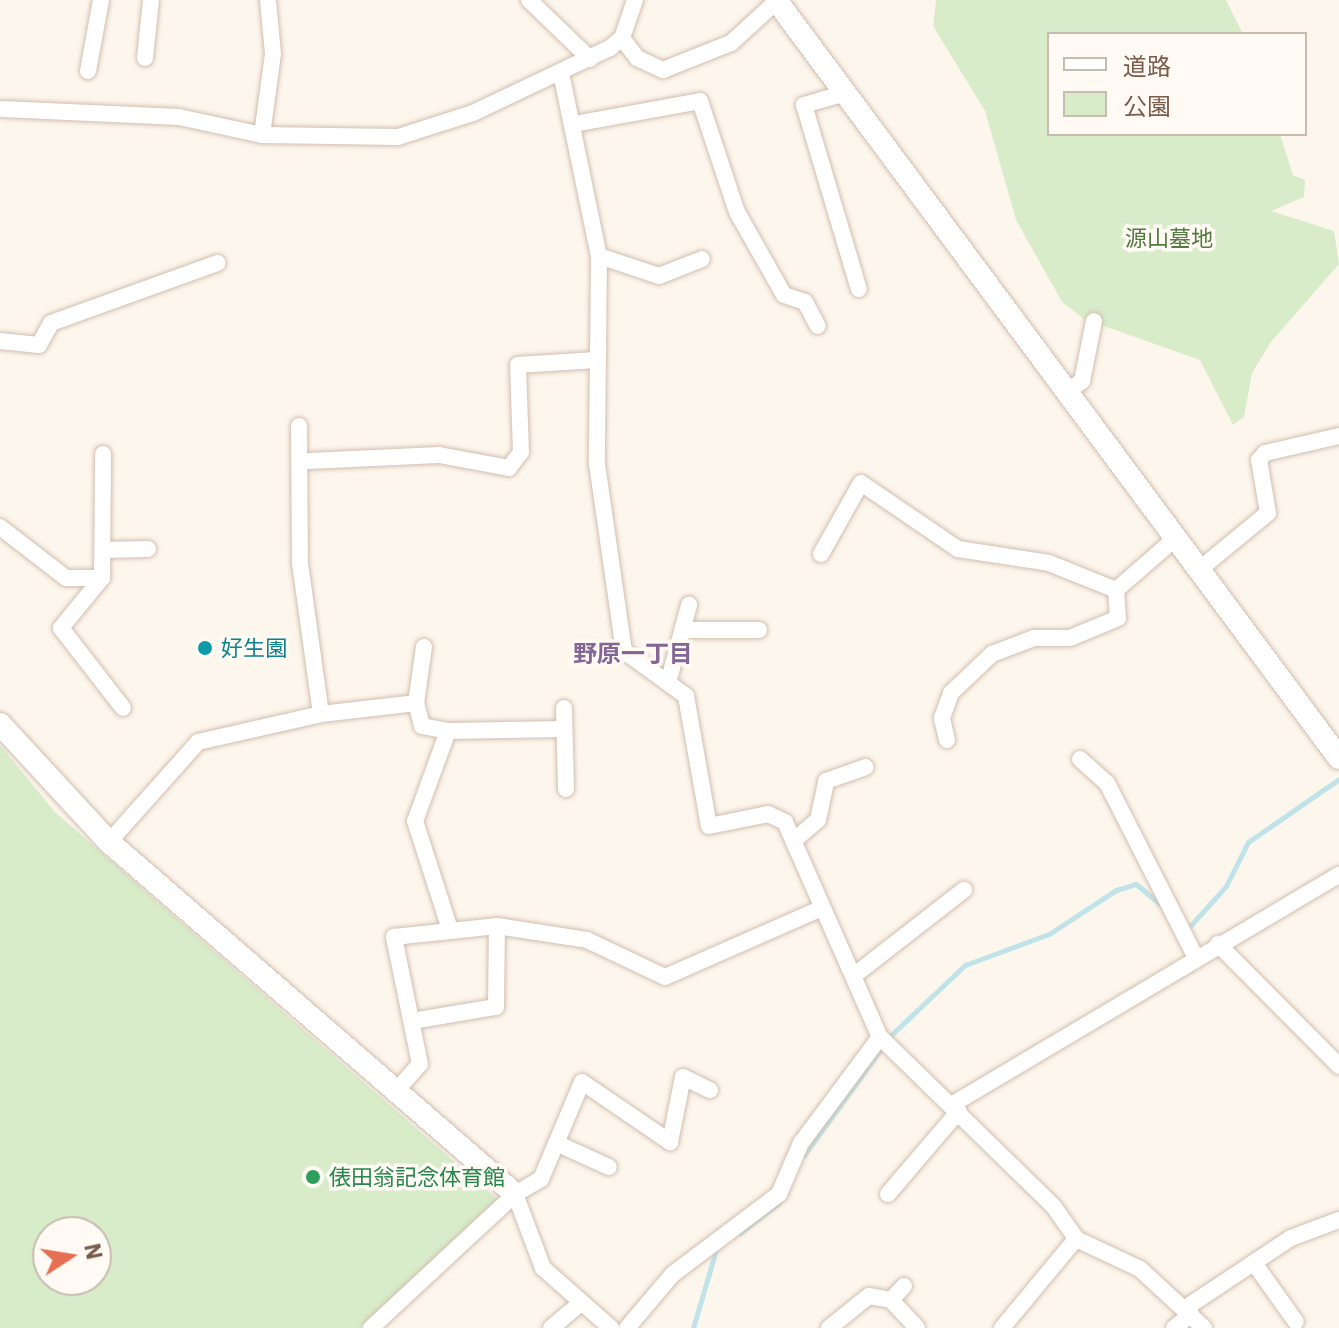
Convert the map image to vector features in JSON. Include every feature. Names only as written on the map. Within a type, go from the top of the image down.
[{"type":"street","points":[[88,71],[101,0]]},
{"type":"street","points":[[145,58],[151,0]]},
{"type":"street","points":[[262,135],[273,54],[268,0]]},
{"type":"street","points":[[529,0],[590,59]]},
{"type":"street","points":[[2,109],[179,117],[262,135],[398,137],[590,59],[622,38],[635,0]]},
{"type":"street","points":[[622,38],[637,58],[663,70],[731,43],[777,0],[1339,758]]},
{"type":"street","points":[[561,73],[599,256],[597,464],[624,651],[686,696],[698,736],[709,826],[768,814],[797,838],[822,908],[856,974],[880,1037],[956,1107],[1054,1207],[1076,1239],[1140,1269],[1204,1328]]},
{"type":"street","points":[[845,93],[804,105],[859,289]]},
{"type":"street","points":[[574,124],[707,98],[737,212],[784,295],[805,302],[818,326]]},
{"type":"street","points":[[599,256],[659,276],[702,259]]},
{"type":"street","points":[[0,341],[39,345],[51,323],[218,263]]},
{"type":"street","points":[[1067,392],[1082,381],[1094,321]]},
{"type":"street","points":[[309,461],[439,455],[509,468],[521,452],[518,365],[596,360]]},
{"type":"street","points":[[299,426],[300,563],[321,714]]},
{"type":"street","points":[[1200,569],[1268,513],[1259,460],[1265,453],[1339,436]]},
{"type":"street","points":[[103,454],[102,578],[61,628],[123,708]]},
{"type":"street","points":[[821,554],[861,483],[958,549],[1049,563],[1116,590]]},
{"type":"street","points":[[0,527],[66,578],[102,578]]},
{"type":"street","points":[[1116,590],[1177,537]]},
{"type":"street","points":[[103,550],[148,549]]},
{"type":"street","points":[[947,740],[942,718],[951,693],[992,654],[1034,638],[1070,638],[1118,618],[1116,590]]},
{"type":"street","points":[[668,683],[686,630],[689,605]]},
{"type":"street","points":[[686,630],[759,630]]},
{"type":"street","points":[[424,647],[416,703],[422,726],[448,731],[564,729]]},
{"type":"street","points":[[109,842],[198,742],[321,714],[416,703]]},
{"type":"street","points":[[564,708],[566,789]]},
{"type":"street","points":[[0,724],[109,842],[398,1089],[515,1194],[543,1268],[578,1305],[611,1328]]},
{"type":"street","points":[[448,731],[415,821],[449,926]]},
{"type":"street","points":[[1080,759],[1107,783],[1196,958]]},
{"type":"street","points":[[797,838],[818,820],[826,781],[866,767]]},
{"type":"street","points":[[888,1194],[956,1107],[1218,944],[1339,875]]},
{"type":"street","points":[[856,974],[964,890]]},
{"type":"street","points":[[398,1089],[420,1064],[394,937],[449,926],[497,926],[587,940],[665,977],[822,908]]},
{"type":"street","points":[[412,1021],[496,1007],[497,926]]},
{"type":"street","points":[[1218,944],[1339,1066]]},
{"type":"street","points":[[627,1328],[673,1274],[779,1194],[801,1143],[880,1037]]},
{"type":"street","points":[[371,1328],[515,1194],[541,1179],[582,1082],[670,1142],[683,1077],[710,1090]]},
{"type":"street","points":[[556,1143],[609,1167]]},
{"type":"street","points":[[1174,1328],[1188,1311],[1254,1263],[1339,1220]]},
{"type":"street","points":[[1002,1328],[1076,1239]]},
{"type":"street","points":[[1254,1263],[1296,1322]]},
{"type":"street","points":[[829,1328],[858,1300],[891,1300],[904,1286]]},
{"type":"street","points":[[891,1300],[917,1328]]},
{"type":"street","points":[[551,1328],[578,1305]]},
{"type":"green space","name":"源山墓地","points":[[936,0],[1226,0],[1242,32],[1047,32],[1047,136],[1281,136],[1293,175],[1305,180],[1304,197],[1271,211],[1334,231],[1339,264],[1271,342],[1252,373],[1244,417],[1233,425],[1200,360],[1084,319],[1062,302],[1016,220],[985,111],[933,26]]},
{"type":"green space","points":[[0,745],[55,812],[497,1199],[360,1328],[0,1328]]},
{"type":"waterway","points":[[1191,925],[1226,886],[1248,842],[1339,779]]},
{"type":"waterway","points":[[889,1037],[965,965],[1049,934],[1116,890],[1136,884],[1163,907]]},
{"type":"waterway","points":[[804,1155],[881,1049]]},
{"type":"waterway","points":[[740,1233],[779,1203]]},
{"type":"waterway","points":[[693,1328],[716,1250]]},
{"type":"place","name":"好生園","points":[[205,648]]},
{"type":"place","name":"俵田翁記念体育館","points":[[313,1177]]},
{"type":"district","name":"野原一丁目","points":[[633,654]]}]
